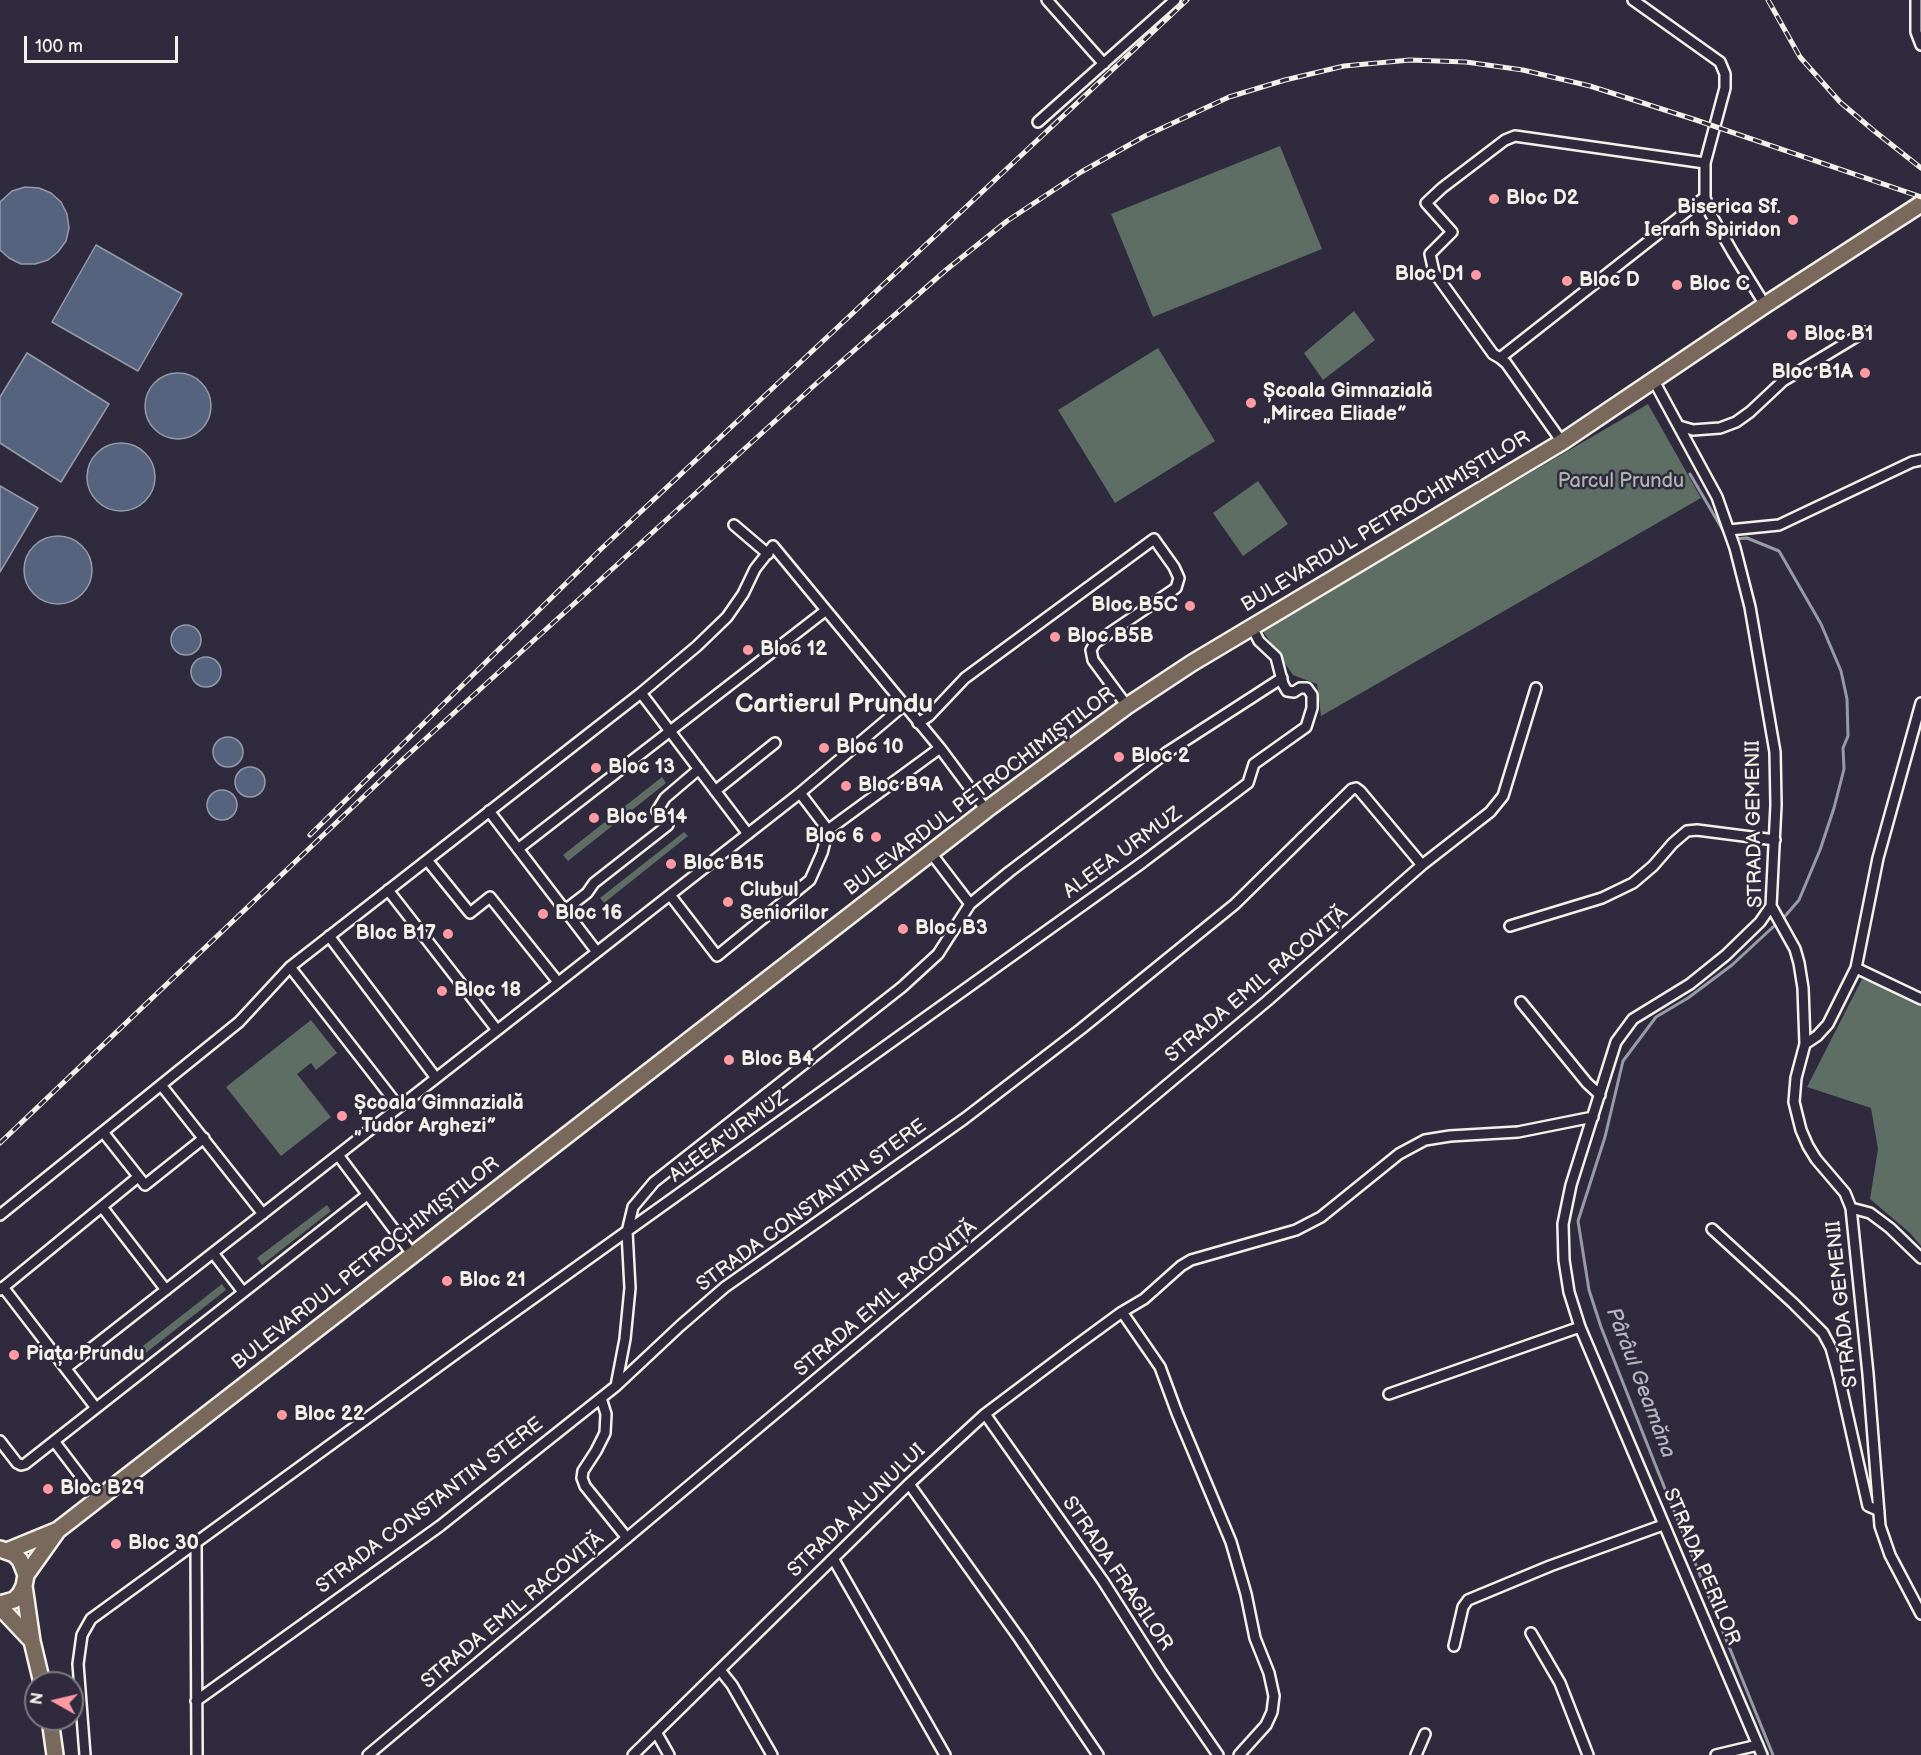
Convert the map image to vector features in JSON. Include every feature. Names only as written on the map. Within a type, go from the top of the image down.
[{"type":"main road","name":"BULEVARDUL PETROCHIMIȘTILOR","points":[[3,1550],[58,1530],[986,810],[1127,706],[1191,663],[1562,442],[1765,305],[1921,204]]},
{"type":"main road","name":"BULEVARDUL PETROCHIMIȘTILOR","points":[[0,1606],[14,1600],[58,1530]]},
{"type":"main road","points":[[3,1550],[20,1560],[25,1581],[32,1641],[39,1671]]},
{"type":"main road","points":[[0,1606],[32,1641]]},
{"type":"main road","points":[[52,1731],[55,1755]]},
{"type":"street","points":[[1047,0],[1104,64]]},
{"type":"street","points":[[1038,122],[1175,0]]},
{"type":"street","points":[[1633,0],[1720,62],[1725,74],[1725,87],[1705,163],[1705,197],[1710,213],[1732,253],[1765,305]]},
{"type":"street","points":[[1916,0],[1916,32],[1921,45]]},
{"type":"street","points":[[1562,442],[1506,363],[1492,354],[1434,272],[1430,254],[1452,232],[1426,203],[1505,140],[1515,136],[1705,163]]},
{"type":"street","points":[[1500,358],[1705,197]]},
{"type":"street","points":[[1679,426],[1693,430],[1720,428],[1736,422],[1783,381],[1864,332]]},
{"type":"street","name":"STRADA GEMENII","points":[[1654,381],[1707,477],[1735,548],[1750,607],[1775,752],[1773,911],[1800,963],[1803,988],[1805,1044],[1796,1078],[1794,1102],[1801,1130],[1816,1159],[1845,1193],[1851,1208],[1879,1511],[1884,1539],[1890,1555],[1921,1614]]},
{"type":"street","points":[[1729,530],[1779,525],[1912,462],[1921,460]]},
{"type":"street","points":[[734,525],[768,554]]},
{"type":"street","points":[[918,723],[930,716],[965,678],[1154,539],[1179,578],[1176,588],[1095,643],[1090,650],[1092,660],[1127,706]]},
{"type":"street","points":[[0,1215],[239,1022],[290,968],[329,936],[641,693],[697,646],[727,617],[743,594],[755,569],[773,546],[881,676],[986,810]]},
{"type":"street","points":[[518,849],[825,610]]},
{"type":"street","points":[[616,1386],[625,1339],[630,1288],[627,1232],[633,1207],[654,1182],[902,987],[938,954],[970,904],[1166,753],[1282,678],[1276,657],[1259,641],[1252,627]]},
{"type":"street","name":"ALEEA URMUZ","points":[[85,1755],[78,1664],[82,1635],[91,1618],[458,1352],[1143,862],[1248,783],[1254,764],[1306,727],[1312,708],[1312,694],[1307,688],[1300,687],[1294,692],[1287,691],[1282,678]]},
{"type":"street","name":"STRADA EMIL RACOVIȚĂ","points":[[368,1755],[1267,1001],[1422,865],[1490,812],[1503,796],[1536,688]]},
{"type":"street","points":[[641,693],[748,834]]},
{"type":"street","points":[[1805,1044],[1817,1036],[1828,1024],[1856,968],[1878,858],[1921,703]]},
{"type":"street","points":[[66,1368],[800,793],[903,706]]},
{"type":"street","points":[[715,791],[776,743]]},
{"type":"street","points":[[670,895],[717,956],[810,880],[822,853],[828,830],[939,748]]},
{"type":"street","points":[[565,910],[587,893],[594,883],[668,825],[657,811],[665,798],[699,769]]},
{"type":"street","name":"STRADA CONSTANTIN STERE","points":[[196,1701],[440,1526],[616,1386],[726,1287],[964,1119],[1099,1014],[1234,904],[1352,789],[1356,788],[1360,791],[1422,865]]},
{"type":"street","points":[[800,793],[828,830]]},
{"type":"street","points":[[489,811],[597,952]]},
{"type":"street","points":[[1510,926],[1602,898],[1633,882],[1653,866],[1687,831],[1697,830],[1775,840]]},
{"type":"street","points":[[931,853],[970,904]]},
{"type":"street","points":[[428,860],[470,914],[490,897],[558,982]]},
{"type":"street","points":[[388,890],[497,1030]]},
{"type":"street","name":"STRADA PERILOR","points":[[1762,1755],[1580,1327],[1569,1292],[1564,1260],[1563,1224],[1571,1185],[1616,1042],[1633,1019],[1690,984],[1726,955],[1773,911]]},
{"type":"street","points":[[329,936],[436,1078]]},
{"type":"street","points":[[290,968],[399,1107]]},
{"type":"street","points":[[1856,968],[1921,999]]},
{"type":"street","points":[[1521,1002],[1587,1083],[1600,1095]]},
{"type":"street","points":[[161,1085],[262,1214]]},
{"type":"street","name":"STRADA ALUNULUI","points":[[633,1755],[909,1484],[985,1414],[1122,1311],[1143,1299],[1191,1260],[1296,1230],[1321,1217],[1399,1154],[1425,1140],[1450,1136],[1518,1132],[1593,1117]]},
{"type":"street","points":[[103,1132],[145,1185],[204,1138]]},
{"type":"street","points":[[338,1155],[412,1255]]},
{"type":"street","points":[[96,1408],[2,1289],[138,1178]]},
{"type":"street","points":[[0,1441],[21,1465],[367,1195]]},
{"type":"street","points":[[102,1207],[166,1290]]},
{"type":"street","points":[[1851,1208],[1870,1213],[1905,1241],[1921,1258]]},
{"type":"street","points":[[1712,1229],[1793,1303],[1823,1334],[1831,1348],[1839,1377],[1868,1506],[1879,1511]]},
{"type":"street","points":[[213,1253],[243,1292]]},
{"type":"street","points":[[1122,1311],[1160,1367],[1231,1542],[1246,1594],[1255,1638],[1269,1673],[1274,1696],[1272,1712],[1266,1725],[1239,1755]]},
{"type":"street","points":[[1389,1394],[1580,1327]]},
{"type":"street","points":[[601,1398],[606,1414],[605,1433],[583,1471],[582,1478],[585,1486],[627,1538]]},
{"type":"street","name":"STRADA FRAGILOR","points":[[985,1414],[1103,1581],[1218,1755]]},
{"type":"street","points":[[54,1441],[98,1499]]},
{"type":"street","points":[[909,1484],[1019,1638],[1098,1755]]},
{"type":"street","points":[[1454,1646],[1463,1607],[1468,1600],[1550,1566],[1663,1525]]},
{"type":"street","points":[[196,1543],[196,1755]]},
{"type":"street","points":[[834,1560],[945,1755]]},
{"type":"street","points":[[1531,1633],[1560,1683],[1588,1755]]},
{"type":"street","points":[[720,1670],[732,1685],[772,1755]]},
{"type":"street","points":[[656,1732],[669,1755]]},
{"type":"street","points":[[1416,1755],[1425,1734]]},
{"type":"street","points":[[1716,1755],[1758,1745]]},
{"type":"green space","points":[[1280,146],[1322,249],[1153,317],[1111,214]]},
{"type":"green space","points":[[1354,311],[1375,340],[1323,380],[1304,353]]},
{"type":"green space","points":[[1158,348],[1215,441],[1115,503],[1058,410]]},
{"type":"green space","name":"Parcul Prundu","points":[[1648,404],[1701,498],[1321,716],[1317,684],[1293,675],[1262,630]]},
{"type":"green space","points":[[1258,481],[1288,524],[1243,556],[1213,513]]},
{"type":"green space","points":[[662,777],[666,783],[568,861],[563,855]]},
{"type":"green space","points":[[684,832],[688,836],[604,903],[600,898]]},
{"type":"green space","points":[[1862,979],[1921,1002],[1921,1246],[1910,1233],[1870,1199],[1878,1149],[1871,1108],[1807,1087]]},
{"type":"green space","points":[[311,1020],[337,1053],[316,1070],[311,1063],[297,1074],[331,1117],[281,1156],[226,1087]]},
{"type":"green space","points":[[327,1205],[331,1211],[262,1265],[257,1258]]},
{"type":"green space","points":[[222,1284],[226,1290],[138,1359],[134,1353]]},
{"type":"water","points":[[25,187],[39,188],[51,193],[61,202],[67,214],[69,228],[66,241],[58,252],[48,260],[35,264],[21,264],[0,250],[0,202],[12,191]]},
{"type":"water","points":[[96,245],[182,294],[138,371],[52,322]]},
{"type":"water","points":[[27,353],[109,404],[61,482],[0,443],[0,397]]},
{"type":"water","points":[[171,373],[185,373],[197,378],[206,387],[211,406],[209,419],[202,430],[185,439],[171,439],[159,434],[150,425],[145,413],[145,399],[150,387],[159,378]]},
{"type":"water","points":[[121,443],[134,446],[145,453],[152,464],[155,477],[152,490],[145,501],[134,508],[121,511],[108,508],[97,501],[90,490],[87,477],[90,464],[97,453],[108,446]]},
{"type":"water","points":[[0,486],[38,508],[0,572]]},
{"type":"water","points":[[51,536],[65,536],[77,541],[87,551],[92,570],[87,589],[77,599],[65,604],[51,604],[39,599],[29,589],[24,577],[24,563],[29,551],[39,541]]},
{"type":"water","points":[[186,625],[196,630],[201,640],[196,650],[186,655],[176,650],[171,640],[176,630]]},
{"type":"water","points":[[206,657],[216,662],[221,672],[216,682],[206,687],[196,682],[191,672],[196,662]]},
{"type":"water","points":[[228,737],[239,741],[243,752],[239,763],[228,767],[217,763],[213,752],[217,741]]},
{"type":"water","points":[[250,767],[261,771],[265,782],[261,793],[250,797],[239,793],[235,782],[239,771]]},
{"type":"water","points":[[222,790],[233,794],[237,805],[233,816],[222,820],[211,816],[207,805],[211,794]]},
{"type":"waterway","points":[[1690,474],[1728,539]]},
{"type":"waterway","name":"Pârâul Geamăna","points":[[1734,539],[1747,538],[1779,551],[1821,624],[1841,671],[1847,699],[1848,736],[1843,748],[1844,769],[1820,850],[1799,900],[1732,965],[1688,998],[1656,1017],[1623,1061],[1605,1137],[1578,1221],[1589,1290],[1601,1327],[1773,1755]]},
{"type":"railway","points":[[310,835],[601,549],[1187,0]]},
{"type":"railway","points":[[1768,0],[1800,57],[1840,102],[1921,168]]},
{"type":"railway","points":[[0,1143],[400,762],[818,382],[946,270],[1007,221],[1081,172],[1145,136],[1229,97],[1285,80],[1344,66],[1410,60],[1466,62],[1523,70],[1590,86],[1921,197]]},
{"type":"place","name":"Bloc D2","points":[[1494,199]]},
{"type":"place","name":"Biserica Sf. Ierarh Spiridon","points":[[1793,220]]},
{"type":"place","name":"Bloc D1","points":[[1476,275]]},
{"type":"place","name":"Bloc D","points":[[1567,281]]},
{"type":"place","name":"Bloc C","points":[[1677,285]]},
{"type":"place","name":"Bloc B1","points":[[1792,335]]},
{"type":"place","name":"Bloc B1A","points":[[1865,373]]},
{"type":"place","name":"Școala Gimnazială „Mircea Eliade”","points":[[1251,403]]},
{"type":"place","name":"Bloc B5C","points":[[1190,606]]},
{"type":"place","name":"Bloc B5B","points":[[1055,637]]},
{"type":"place","name":"Bloc 12","points":[[748,650]]},
{"type":"place","name":"Bloc 10","points":[[824,748]]},
{"type":"place","name":"Bloc 2","points":[[1119,757]]},
{"type":"place","name":"Bloc 13","points":[[596,768]]},
{"type":"place","name":"Bloc B9A","points":[[846,786]]},
{"type":"place","name":"Bloc B14","points":[[594,818]]},
{"type":"place","name":"Bloc 6","points":[[876,837]]},
{"type":"place","name":"Bloc B15","points":[[671,864]]},
{"type":"place","name":"Clubul Seniorilor","points":[[728,902]]},
{"type":"place","name":"Bloc 16","points":[[543,914]]},
{"type":"place","name":"Bloc B3","points":[[903,929]]},
{"type":"place","name":"Bloc B17","points":[[448,934]]},
{"type":"place","name":"Bloc 18","points":[[442,991]]},
{"type":"place","name":"Bloc B4","points":[[729,1060]]},
{"type":"place","name":"Școala Gimnazială „Tudor Arghezi”","points":[[342,1116]]},
{"type":"place","name":"Bloc 21","points":[[447,1281]]},
{"type":"place","name":"Piața Prundu","points":[[14,1355]]},
{"type":"place","name":"Bloc 22","points":[[282,1415]]},
{"type":"place","name":"Bloc B29","points":[[48,1489]]},
{"type":"place","name":"Bloc 30","points":[[116,1544]]},
{"type":"district","name":"Cartierul Prundu","points":[[834,705]]}]
